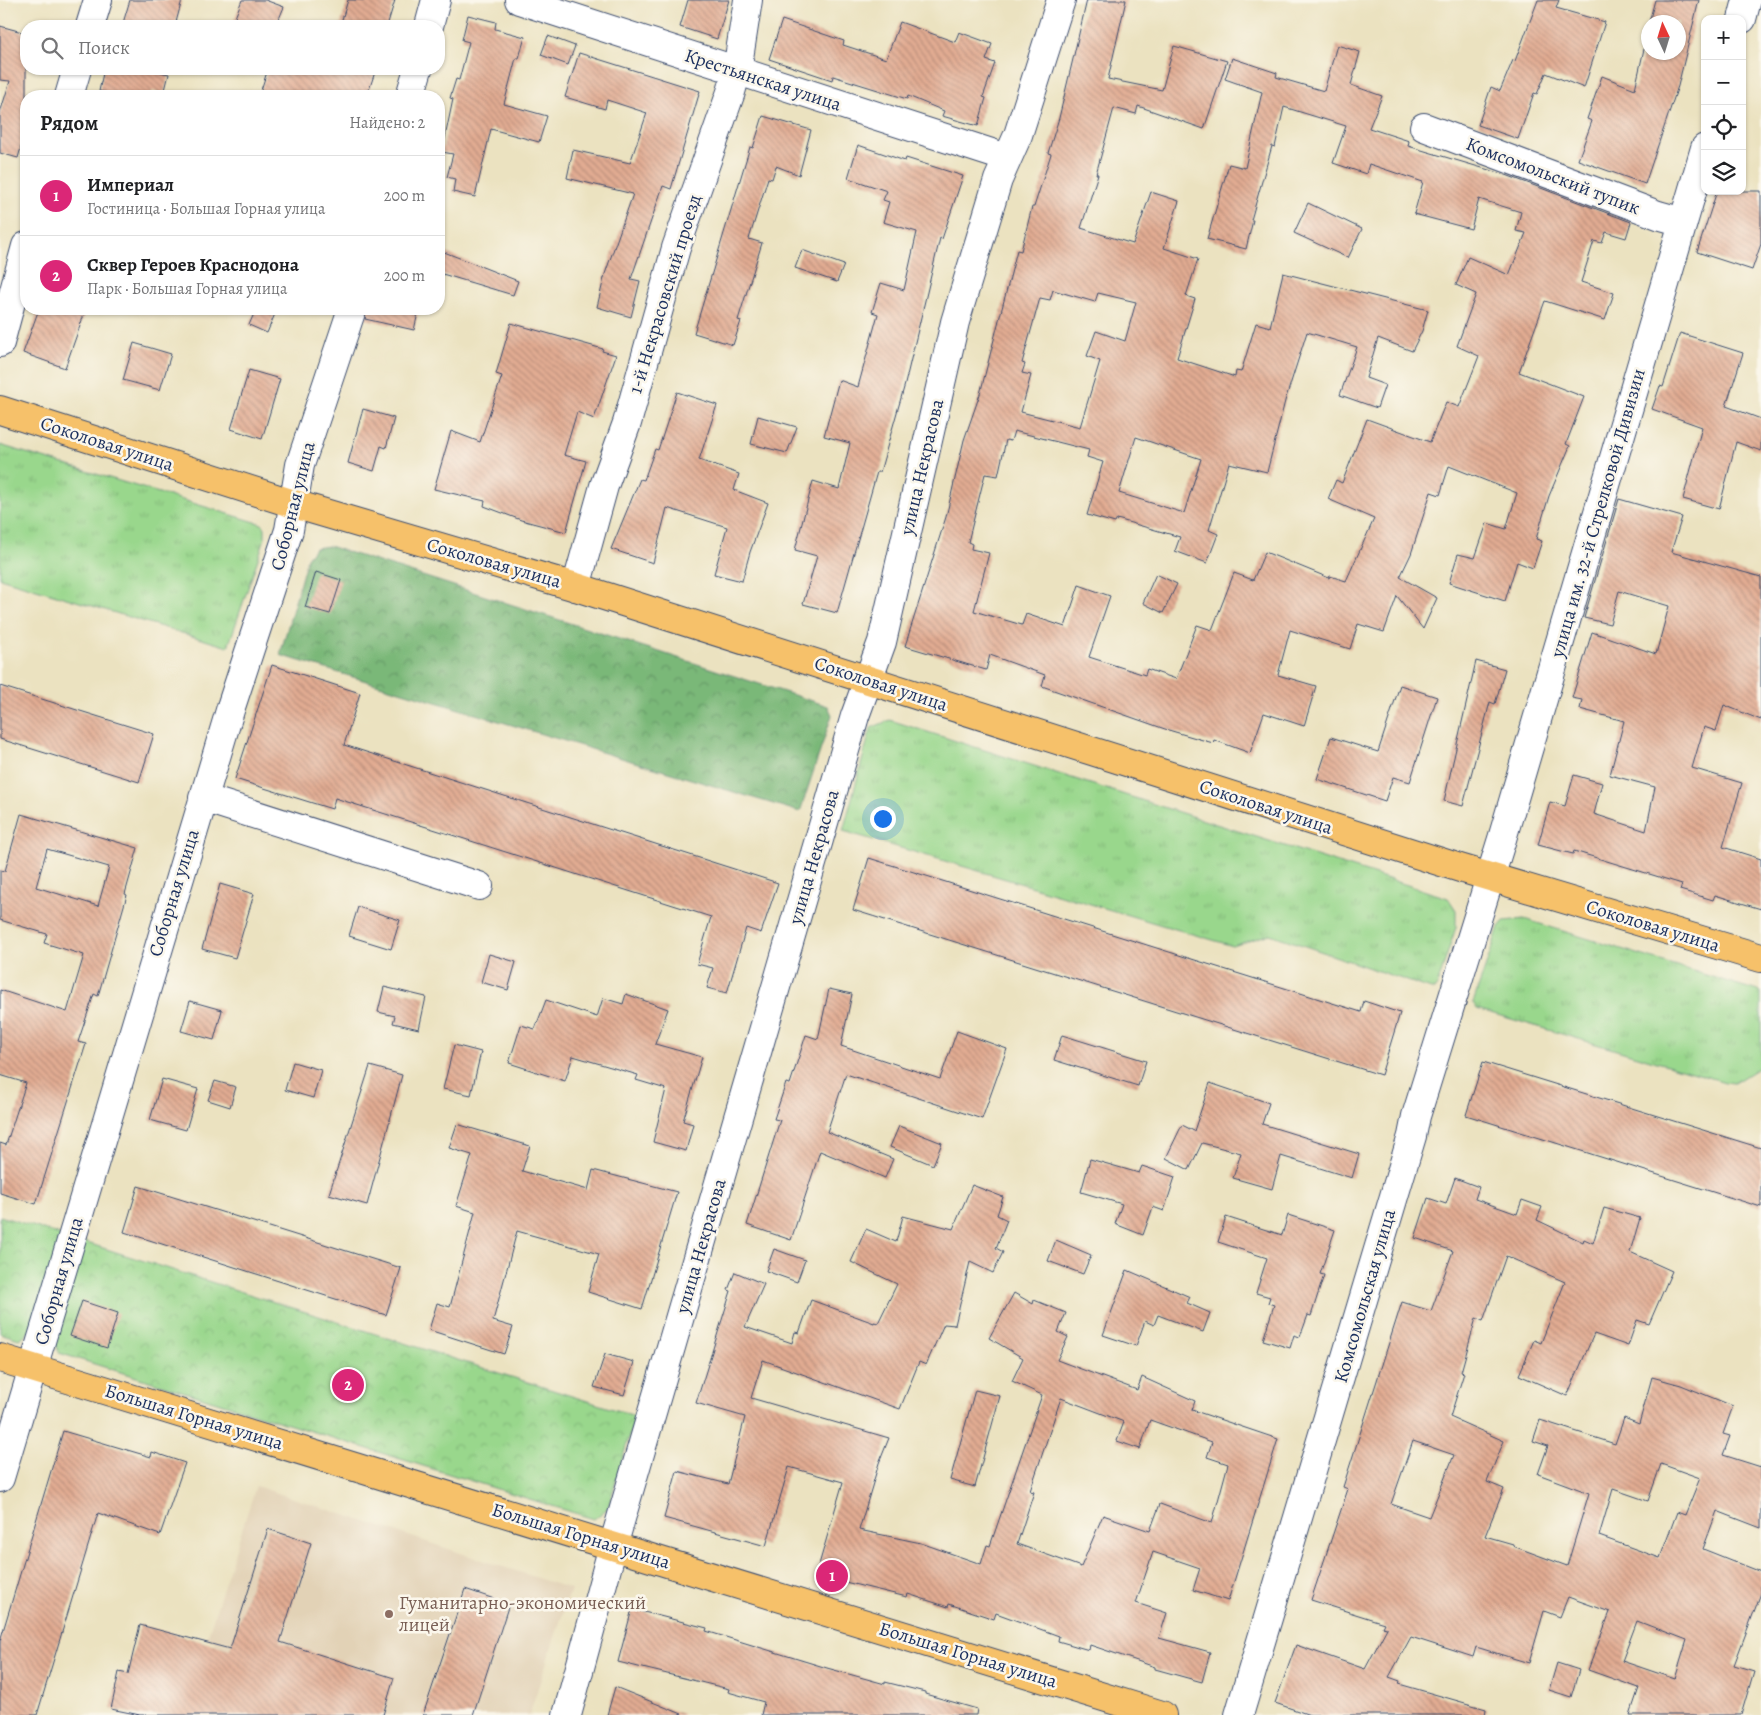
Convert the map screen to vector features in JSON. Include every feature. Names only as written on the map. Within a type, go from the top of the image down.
[{"type":"main road","name":"Соколовая улица","points":[[0,410],[294,504],[576,587],[1490,878],[1761,958]]},
{"type":"main road","name":"Большая Горная улица","points":[[0,1358],[1162,1715]]},
{"type":"street","points":[[92,20],[98,0]]},
{"type":"street","points":[[431,20],[436,0]]},
{"type":"street","name":"Крестьянская улица","points":[[519,0],[1007,158]]},
{"type":"street","name":"1-й Некрасовский проезд","points":[[576,587],[604,486],[627,423],[676,248],[737,70],[748,0]]},
{"type":"street","name":"улица Некрасова","points":[[567,1715],[613,1546],[855,716],[882,642],[955,322],[998,180],[1018,134],[1061,0]]},
{"type":"street","points":[[1743,15],[1748,0]]},
{"type":"street","points":[[71,90],[75,75]]},
{"type":"street","points":[[412,90],[416,75]]},
{"type":"street","name":"Комсомольский тупик","points":[[1424,127],[1658,215],[1683,222]]},
{"type":"street","name":"улица им. 32-й Стрелковой Дивизии","points":[[1490,878],[1704,150]]},
{"type":"street","points":[[0,343],[20,268]]},
{"type":"street","name":"Соборная улица","points":[[0,1478],[203,798],[289,530],[300,465],[350,315]]},
{"type":"street","points":[[203,798],[478,886]]},
{"type":"street","name":"Комсомольская улица","points":[[1240,1715],[1412,1136],[1416,1116],[1490,878]]},
{"type":"shaded area","name":"Гуманитарно-экономический лицей","points":[[256,1486],[571,1589],[529,1715],[198,1715],[216,1643],[207,1638]]},
{"type":"green space","points":[[0,445],[262,524],[265,528],[265,538],[228,647],[0,578]]},
{"type":"green space","points":[[329,546],[828,706],[832,715],[800,812],[280,655],[307,558],[315,548]]},
{"type":"green space","points":[[890,720],[1448,898],[1456,910],[1456,927],[1437,986],[1434,990],[1270,934],[1233,946],[843,831],[871,728]]},
{"type":"green space","points":[[1524,919],[1761,992],[1761,1066],[1734,1083],[1725,1082],[1477,1009],[1473,1003],[1499,927],[1504,921]]},
{"type":"green space","points":[[0,1216],[61,1235],[31,1331],[19,1339],[0,1333]]},
{"type":"green space","points":[[84,1242],[635,1416],[608,1508],[594,1519],[59,1353],[54,1340]]},
{"type":"building","points":[[130,0],[182,0],[177,20],[124,20]]},
{"type":"building","points":[[242,0],[265,0],[284,7],[279,20],[234,20]]},
{"type":"building","points":[[348,0],[395,0],[389,20],[342,20]]},
{"type":"building","points":[[688,0],[729,0],[717,39],[680,27]]},
{"type":"building","points":[[1087,0],[1126,0],[1108,79],[1162,90],[1174,46],[1227,61],[1204,129],[1138,106],[1136,114],[1114,108],[1096,174],[1098,174],[1081,228],[1133,244],[1151,192],[1179,201],[1164,248],[1198,259],[1186,296],[1195,299],[1177,358],[1235,377],[1236,371],[1241,372],[1256,323],[1270,327],[1283,273],[1428,310],[1422,331],[1412,351],[1378,338],[1366,378],[1385,385],[1377,408],[1340,395],[1357,347],[1307,332],[1285,401],[1267,472],[1229,463],[1209,530],[1218,534],[1207,563],[1175,551],[1180,537],[1117,519],[1115,523],[1087,515],[1103,462],[1087,457],[1089,450],[1014,431],[1011,441],[1006,440],[998,476],[985,474],[968,542],[972,544],[971,549],[989,553],[974,611],[1022,625],[1026,614],[1065,627],[1079,585],[1110,596],[1089,657],[1145,675],[1147,669],[1176,679],[1197,625],[1212,630],[1234,573],[1253,580],[1265,552],[1329,578],[1330,576],[1346,581],[1374,519],[1328,499],[1336,480],[1342,483],[1367,419],[1430,442],[1446,402],[1459,407],[1479,356],[1457,346],[1476,294],[1456,285],[1468,257],[1509,275],[1526,233],[1516,231],[1521,212],[1479,199],[1471,229],[1414,214],[1423,182],[1369,164],[1366,174],[1333,163],[1346,126],[1284,107],[1275,147],[1272,146],[1251,220],[1253,220],[1246,249],[1207,239],[1229,164],[1245,168],[1262,92],[1225,79],[1232,58],[1277,73],[1276,77],[1324,91],[1337,45],[1360,52],[1351,85],[1382,96],[1369,128],[1409,141],[1408,146],[1506,175],[1631,222],[1626,238],[1606,232],[1602,243],[1594,241],[1581,282],[1614,293],[1605,320],[1545,301],[1519,372],[1584,397],[1566,444],[1570,446],[1549,496],[1536,539],[1542,541],[1533,568],[1517,562],[1505,601],[1449,583],[1458,554],[1475,558],[1487,523],[1506,529],[1517,493],[1449,466],[1440,495],[1431,492],[1411,554],[1400,577],[1437,598],[1423,629],[1397,596],[1384,632],[1358,624],[1350,649],[1290,630],[1278,675],[1316,686],[1304,726],[1264,713],[1250,753],[1214,740],[1213,743],[1165,729],[1042,686],[1045,675],[990,655],[986,670],[905,646],[946,517],[964,440],[980,394],[1017,250],[1021,251],[1032,207],[1034,207],[1051,154],[1048,153],[1059,118]],"holes":[[[1053,290],[1095,302],[1098,293],[1136,302],[1125,341],[1096,331],[1087,356],[1100,361],[1080,427],[1021,412],[1031,375],[1022,373],[1025,364],[1022,363],[1040,298],[1050,300]],[[1136,437],[1201,459],[1184,513],[1119,493]]]},
{"type":"building","points":[[1538,0],[1559,0],[1556,8],[1605,22],[1584,88],[1546,73],[1537,94],[1534,93],[1518,139],[1478,125],[1491,87],[1500,91],[1513,60],[1515,61]]},
{"type":"building","points":[[1655,0],[1699,0],[1686,53],[1686,15],[1651,15]]},
{"type":"building","points":[[468,15],[496,22],[495,29],[525,37],[519,58],[516,58],[504,104],[547,116],[539,142],[491,129],[475,197],[453,192],[455,179],[447,177],[453,154],[445,153],[445,138],[453,99],[450,98],[456,79],[459,80],[469,42],[462,40]]},
{"type":"building","points":[[782,20],[844,41],[843,45],[886,59],[900,22],[955,42],[959,32],[992,44],[986,60],[995,63],[983,97],[986,98],[978,126],[942,116],[944,111],[908,96],[907,99],[833,76],[832,80],[769,59]]},
{"type":"building","points":[[0,26],[20,31],[20,75],[26,75],[26,90],[20,90],[20,151],[18,158],[0,153],[0,113],[10,81],[0,80]]},
{"type":"building","points":[[548,36],[575,46],[568,65],[541,55]]},
{"type":"building","points":[[579,53],[700,91],[671,189],[663,186],[631,279],[640,281],[631,317],[597,307],[605,274],[633,194],[567,178],[573,150],[630,163],[647,113],[607,100],[605,109],[565,97]]},
{"type":"building","points":[[1642,60],[1684,60],[1678,86],[1645,184],[1578,160],[1592,121],[1587,119],[1602,76],[1635,89]]},
{"type":"building","points":[[103,75],[169,75],[165,90],[99,90]]},
{"type":"building","points":[[266,75],[374,75],[369,90],[261,90]]},
{"type":"building","points":[[763,116],[811,130],[799,175],[776,166],[772,179],[768,178],[749,239],[762,243],[738,320],[741,321],[733,345],[694,333],[750,147],[753,148]]},
{"type":"building","points":[[858,145],[905,161],[906,158],[963,176],[942,239],[940,238],[905,384],[880,472],[877,472],[837,613],[803,604],[817,556],[795,550],[813,481],[839,489],[850,443],[824,436],[839,380],[858,387],[878,314],[872,312],[881,283],[904,290],[917,232],[883,222],[889,202],[883,200],[887,191],[848,178]]},
{"type":"building","points":[[1746,191],[1761,191],[1761,244],[1752,270],[1697,252],[1716,195],[1746,195]]},
{"type":"building","points":[[1308,203],[1362,229],[1348,258],[1294,233]]},
{"type":"building","points":[[802,250],[844,265],[837,282],[795,268]]},
{"type":"building","points":[[445,252],[518,281],[513,295],[445,275]]},
{"type":"building","points":[[37,315],[84,315],[65,368],[23,353]]},
{"type":"building","points":[[253,315],[274,315],[267,333],[249,325]]},
{"type":"building","points":[[366,315],[418,315],[414,330],[365,319]]},
{"type":"building","points":[[511,323],[603,349],[602,351],[616,355],[594,419],[577,412],[564,455],[586,461],[566,532],[521,520],[484,506],[485,501],[434,489],[451,431],[480,442],[502,376],[496,374]]},
{"type":"building","points":[[1680,333],[1743,353],[1726,406],[1761,419],[1761,451],[1736,442],[1719,509],[1683,499],[1702,427],[1652,409],[1660,386],[1663,387]]},
{"type":"building","points":[[134,343],[171,354],[160,390],[123,380]]},
{"type":"building","points":[[249,370],[280,379],[262,439],[231,429]]},
{"type":"building","points":[[677,392],[717,405],[699,460],[739,474],[734,490],[768,503],[750,552],[742,581],[714,574],[727,527],[667,508],[653,563],[611,549],[640,479],[644,480],[655,449],[658,450]]},
{"type":"building","points":[[363,409],[394,418],[386,448],[381,446],[374,471],[348,463]]},
{"type":"building","points":[[758,416],[797,427],[787,453],[751,444]]},
{"type":"building","points":[[1619,499],[1682,517],[1671,552],[1761,577],[1761,720],[1724,705],[1716,731],[1704,727],[1692,768],[1742,783],[1723,847],[1761,859],[1761,909],[1715,895],[1713,900],[1680,890],[1682,884],[1574,851],[1573,854],[1538,845],[1550,802],[1565,806],[1574,775],[1602,783],[1594,814],[1646,831],[1655,787],[1610,775],[1624,721],[1580,709],[1582,700],[1572,698],[1592,632],[1656,654],[1669,606],[1619,591],[1610,624],[1584,618]]},
{"type":"building","points":[[316,572],[341,580],[330,614],[305,607]]},
{"type":"building","points":[[1156,574],[1177,584],[1163,613],[1143,603]]},
{"type":"building","points":[[1476,661],[1505,669],[1495,704],[1490,702],[1463,806],[1444,801]]},
{"type":"building","points":[[272,665],[360,693],[344,745],[778,883],[761,933],[746,928],[727,993],[707,988],[713,968],[697,964],[711,917],[335,798],[332,809],[235,779]]},
{"type":"building","points":[[1400,685],[1437,697],[1410,782],[1393,777],[1385,801],[1317,779],[1331,737],[1378,752]]},
{"type":"building","points":[[0,686],[154,734],[139,782],[0,739]]},
{"type":"building","points":[[21,814],[138,848],[125,894],[127,895],[98,996],[94,994],[78,1042],[86,1044],[36,1204],[0,1193],[0,1143],[6,1145],[26,1083],[0,1075],[0,990],[67,1012],[84,955],[44,943],[47,934],[0,920],[0,870],[5,871]],"holes":[[[47,849],[109,867],[98,906],[36,887]]]},
{"type":"building","points":[[869,858],[1361,1012],[1364,1001],[1400,1013],[1381,1075],[853,910]]},
{"type":"building","points":[[220,884],[254,894],[235,958],[202,949]]},
{"type":"building","points":[[358,907],[400,920],[391,949],[349,936]]},
{"type":"building","points":[[489,954],[516,962],[508,990],[481,982]]},
{"type":"building","points":[[384,987],[426,997],[419,1029],[393,1023],[395,1016],[378,1012]]},
{"type":"building","points":[[829,989],[852,994],[841,1046],[940,1079],[957,1031],[1007,1049],[982,1119],[846,1074],[827,1132],[893,1159],[885,1178],[820,1151],[791,1240],[747,1225],[780,1120],[774,1119],[786,1083],[790,1084],[806,1035],[818,1039]]},
{"type":"building","points":[[626,994],[668,1009],[655,1044],[702,1057],[683,1121],[693,1124],[686,1151],[653,1142],[666,1089],[636,1080],[638,1075],[573,1056],[565,1081],[509,1063],[521,1025],[535,1029],[546,1000],[597,1017],[603,998],[623,1004]]},
{"type":"building","points":[[190,1001],[222,1010],[214,1040],[181,1031]]},
{"type":"building","points":[[1062,1035],[1146,1061],[1138,1086],[1054,1060]]},
{"type":"building","points":[[454,1045],[481,1052],[471,1095],[443,1089]]},
{"type":"building","points":[[293,1062],[321,1070],[313,1098],[285,1090]]},
{"type":"building","points":[[1483,1062],[1761,1148],[1761,1207],[1466,1115]]},
{"type":"building","points":[[370,1066],[402,1075],[367,1205],[329,1194]]},
{"type":"building","points":[[162,1079],[198,1089],[186,1130],[150,1120]]},
{"type":"building","points":[[215,1081],[236,1087],[230,1107],[208,1100]]},
{"type":"building","points":[[1210,1083],[1269,1103],[1262,1124],[1359,1154],[1352,1178],[1281,1156],[1272,1189],[1233,1178],[1241,1153],[1202,1143],[1189,1170],[1166,1158],[1182,1125],[1194,1131]]},
{"type":"building","points":[[457,1124],[530,1146],[522,1171],[588,1190],[593,1170],[677,1192],[642,1309],[588,1292],[599,1254],[517,1231],[493,1321],[513,1327],[504,1354],[429,1330],[437,1303],[450,1307],[475,1212],[456,1206],[472,1155],[449,1148]]},
{"type":"building","points":[[899,1126],[942,1143],[933,1165],[890,1147]]},
{"type":"building","points":[[1090,1159],[1139,1173],[1142,1166],[1175,1177],[1164,1211],[1153,1207],[1143,1235],[1115,1224],[1122,1204],[1081,1192]]},
{"type":"building","points":[[1455,1178],[1479,1187],[1475,1199],[1517,1214],[1522,1200],[1542,1207],[1537,1220],[1583,1242],[1584,1239],[1593,1243],[1604,1208],[1640,1218],[1630,1252],[1672,1271],[1649,1324],[1637,1320],[1628,1346],[1594,1334],[1567,1396],[1519,1375],[1534,1340],[1541,1343],[1565,1282],[1506,1256],[1483,1321],[1476,1318],[1461,1372],[1464,1373],[1450,1417],[1504,1441],[1487,1482],[1504,1489],[1485,1536],[1513,1544],[1513,1546],[1567,1566],[1589,1493],[1538,1474],[1548,1446],[1533,1441],[1540,1420],[1615,1444],[1624,1418],[1639,1424],[1652,1377],[1681,1385],[1733,1406],[1723,1434],[1730,1436],[1723,1455],[1761,1467],[1761,1528],[1717,1511],[1703,1549],[1761,1572],[1761,1593],[1734,1665],[1754,1671],[1741,1715],[1630,1715],[1639,1688],[1588,1670],[1610,1612],[1568,1597],[1560,1617],[1544,1611],[1529,1663],[1476,1647],[1473,1657],[1411,1637],[1389,1677],[1400,1681],[1399,1684],[1486,1709],[1485,1715],[1310,1715],[1275,1703],[1296,1645],[1365,1669],[1387,1628],[1382,1627],[1384,1623],[1311,1600],[1348,1489],[1343,1487],[1402,1302],[1431,1311],[1453,1251],[1415,1238],[1428,1198],[1446,1204]],"holes":[[[1413,1441],[1454,1455],[1429,1517],[1391,1504]],[[1661,1464],[1700,1478],[1685,1515],[1677,1512],[1660,1558],[1599,1536],[1613,1489],[1648,1501]],[[1637,1621],[1687,1640],[1675,1679],[1622,1661]]]},
{"type":"building","points":[[972,1185],[1003,1197],[997,1215],[1007,1220],[996,1248],[1003,1252],[993,1273],[970,1262],[955,1325],[944,1324],[926,1365],[919,1362],[900,1409],[763,1360],[751,1398],[889,1438],[879,1463],[859,1530],[921,1543],[981,1564],[987,1545],[990,1546],[1042,1395],[1012,1381],[1023,1358],[989,1338],[1014,1293],[1033,1304],[1034,1300],[1066,1313],[1058,1332],[1068,1337],[1057,1360],[1137,1390],[1142,1377],[1195,1401],[1192,1410],[1278,1439],[1228,1601],[1193,1590],[1200,1568],[1153,1552],[1136,1603],[1167,1613],[1159,1638],[1210,1652],[1202,1682],[1155,1669],[1155,1667],[1090,1645],[1089,1650],[1058,1641],[1059,1636],[996,1613],[994,1619],[949,1604],[948,1607],[908,1594],[907,1597],[816,1575],[843,1482],[789,1467],[766,1546],[664,1518],[677,1471],[728,1484],[745,1417],[696,1403],[731,1291],[728,1290],[735,1272],[764,1284],[745,1327],[792,1343],[795,1332],[799,1333],[811,1300],[878,1323],[897,1284],[851,1262],[866,1229],[896,1242],[903,1216],[953,1229]],"holes":[[[1061,1398],[1124,1422],[1117,1441],[1140,1449],[1150,1420],[1212,1442],[1207,1457],[1228,1464],[1212,1523],[1160,1504],[1150,1531],[1103,1515],[1081,1567],[1017,1544],[1034,1492],[1030,1491]]]},
{"type":"building","points":[[138,1186],[401,1268],[386,1315],[124,1232]]},
{"type":"building","points":[[1288,1215],[1335,1230],[1320,1274],[1324,1275],[1311,1316],[1308,1315],[1300,1337],[1294,1335],[1290,1348],[1263,1340],[1274,1305],[1268,1303],[1270,1297],[1256,1293],[1267,1258],[1218,1242],[1226,1217],[1282,1235]]},
{"type":"building","points":[[1056,1240],[1091,1255],[1083,1274],[1048,1261]]},
{"type":"building","points":[[774,1249],[805,1260],[797,1282],[766,1271]]},
{"type":"building","points":[[1127,1270],[1190,1297],[1187,1303],[1210,1313],[1203,1332],[1158,1315],[1154,1325],[1145,1321],[1136,1346],[1103,1335]]},
{"type":"building","points":[[82,1301],[118,1313],[107,1348],[70,1336]]},
{"type":"building","points":[[605,1354],[634,1362],[624,1395],[594,1387]]},
{"type":"building","points":[[975,1390],[1000,1396],[975,1487],[950,1480]]},
{"type":"building","points":[[63,1431],[151,1457],[152,1452],[185,1463],[160,1535],[98,1513],[37,1715],[0,1715],[0,1641]]},
{"type":"building","points":[[268,1529],[311,1543],[280,1642],[394,1678],[383,1715],[140,1715],[111,1709],[119,1672],[128,1674],[140,1625],[230,1649]]},
{"type":"building","points":[[465,1589],[509,1604],[473,1715],[423,1715]]},
{"type":"building","points":[[632,1609],[707,1628],[706,1631],[827,1668],[885,1684],[885,1682],[925,1692],[925,1694],[977,1709],[976,1715],[761,1715],[764,1702],[728,1692],[729,1689],[618,1662]]},
{"type":"building","points":[[1557,1663],[1579,1670],[1571,1697],[1549,1690]]},
{"type":"building","points":[[615,1687],[682,1714],[682,1715],[607,1715]]},
{"type":"place","name":"Сквер Героев Краснодона","points":[[348,1385]]},
{"type":"place","name":"Империал","points":[[832,1576]]},
{"type":"place","name":"Гуманитарно-экономический лицей","points":[[389,1614]]}]
